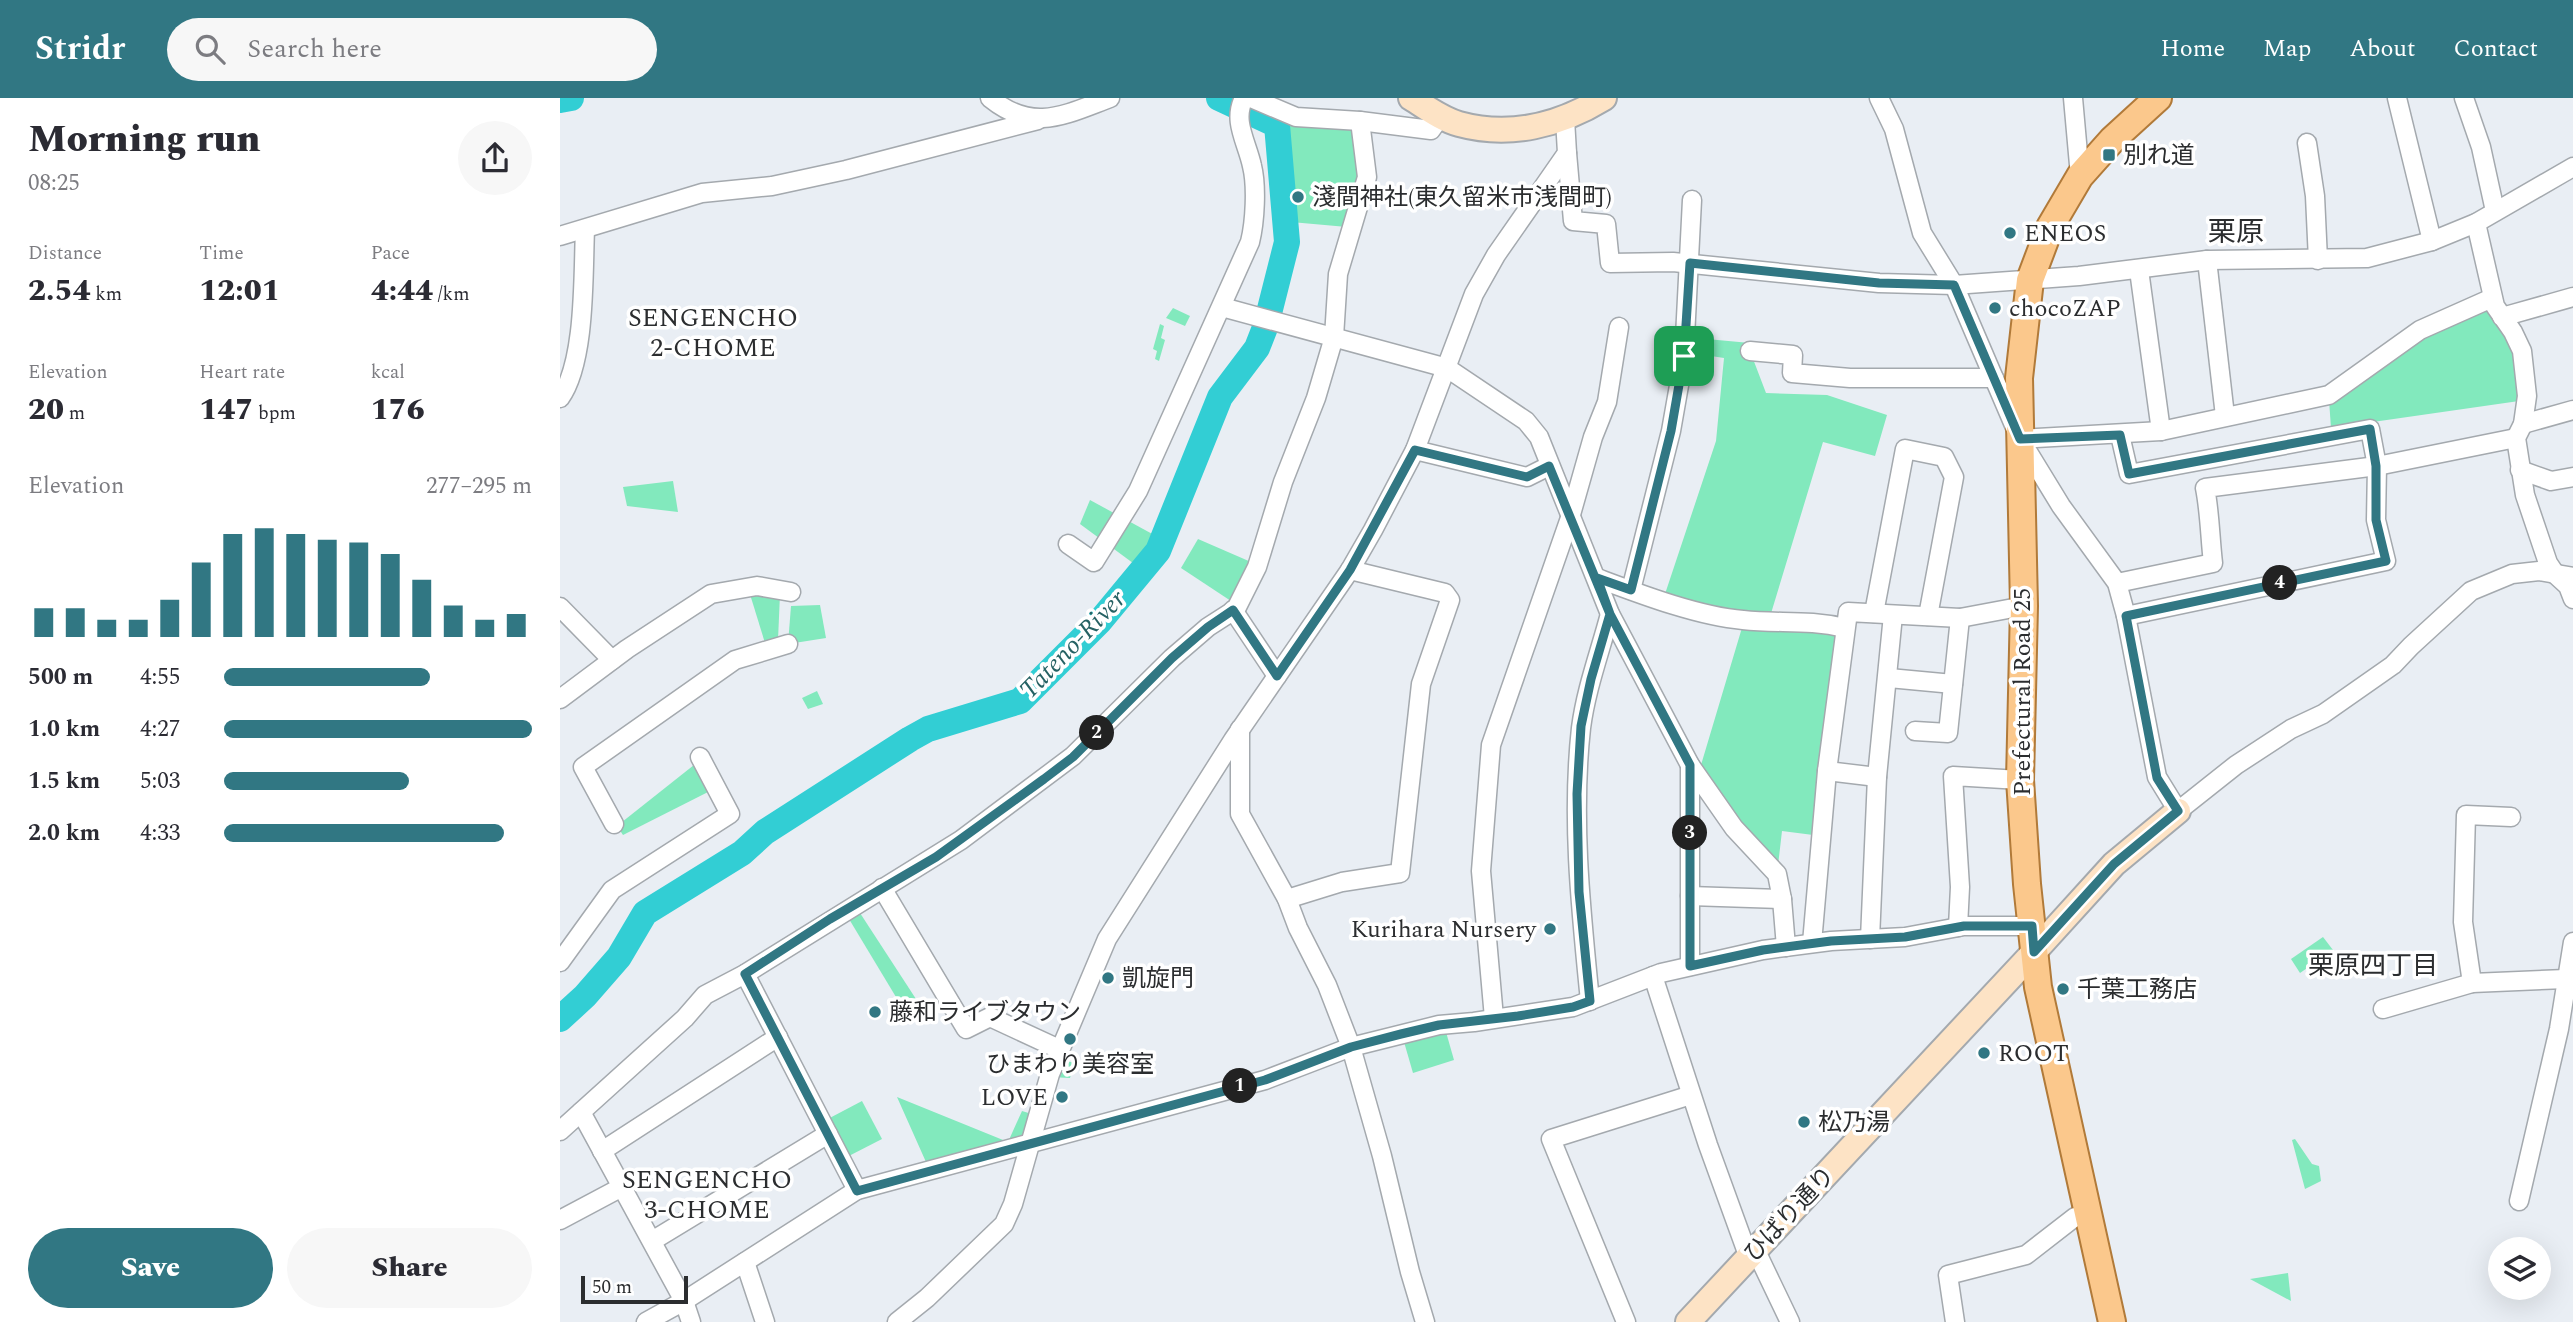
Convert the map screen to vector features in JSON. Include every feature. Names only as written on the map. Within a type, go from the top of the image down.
[{"type":"main road","name":"Prefectural Road 25","points":[[2112,1322],[2038,987],[2024,852],[2020,780],[2024,606],[2019,378],[2030,280],[2050,227],[2080,176],[2113,139],[2158,98]]},
{"type":"street","points":[[990,98],[1016,116],[1038,120]]},
{"type":"street","points":[[560,236],[702,193],[772,186],[846,170],[1072,112],[1110,98]]},
{"type":"street","points":[[1411,98],[1459,124],[1488,128],[1533,128],[1565,119],[1604,98]]},
{"type":"street","points":[[1879,98],[1894,128],[1922,233],[1954,285],[2020,439],[2061,506],[2118,583],[2157,778],[2178,811],[2236,765],[2291,729],[2323,714],[2393,665],[2471,591],[2512,574],[2539,571],[2564,576]]},
{"type":"street","points":[[2073,98],[2080,176]]},
{"type":"street","points":[[2397,98],[2432,241]]},
{"type":"street","points":[[2464,98],[2481,147],[2496,211]]},
{"type":"street","points":[[1068,544],[1094,562],[1138,491],[1171,412],[1184,392],[1222,307],[1254,228],[1253,168],[1243,104],[1296,117],[1360,121],[1431,130],[1441,116]]},
{"type":"street","points":[[1565,119],[1573,221],[1606,224],[1610,263],[1690,263],[1879,283],[1954,285],[2030,280],[2139,270],[2207,260],[2367,258],[2432,241],[2476,223],[2573,167]]},
{"type":"street","points":[[560,1131],[685,1018],[705,995],[745,974],[936,857],[1073,757],[1172,658],[1233,610],[1257,567],[1283,482],[1316,398],[1334,337],[1338,274],[1367,177],[1360,121]]},
{"type":"street","points":[[2307,143],[2315,196],[2318,260]]},
{"type":"street","points":[[897,1322],[927,1298],[1004,1224],[1031,1144],[1047,1082],[1107,939],[1240,729],[1350,570],[1415,450],[1474,294],[1496,255],[1567,153]]},
{"type":"street","points":[[1631,590],[1671,431],[1684,356],[1692,200]]},
{"type":"street","points":[[2476,223],[2492,298],[2522,351],[2527,396],[2520,431],[2520,470],[2548,563],[2564,576],[2573,599]]},
{"type":"street","points":[[560,398],[573,369],[582,313],[585,229]]},
{"type":"street","points":[[2207,260],[2225,416]]},
{"type":"street","points":[[2139,270],[2161,431]]},
{"type":"street","points":[[2502,317],[2573,297]]},
{"type":"street","points":[[2020,439],[2161,431],[2329,395],[2420,330],[2492,298]]},
{"type":"street","points":[[1222,307],[1447,368],[1525,421],[1539,437],[1610,614],[1690,765],[1734,828],[1777,874],[1786,947]]},
{"type":"street","points":[[1494,1018],[1481,871],[1491,745],[1570,518],[1593,437],[1607,402],[1619,327]]},
{"type":"street","points":[[1750,351],[1793,355],[1791,373],[1850,377],[1994,378]]},
{"type":"street","points":[[2118,583],[2213,564],[2211,519],[2205,488],[2376,466],[2520,431],[2573,410]]},
{"type":"street","points":[[2120,435],[2129,474],[2370,429],[2376,466],[2375,513],[2386,561],[2126,616]]},
{"type":"street","points":[[1874,613],[1905,449],[1944,457],[1954,477],[1928,616]]},
{"type":"street","points":[[1415,450],[1527,477],[1549,466]]},
{"type":"street","points":[[2520,470],[2551,481],[2573,478]]},
{"type":"street","points":[[1286,898],[1342,883],[1400,873],[1421,684],[1450,600],[1445,593],[1350,570]]},
{"type":"street","points":[[1597,578],[1678,606],[1733,619],[1819,622],[1845,628]]},
{"type":"street","points":[[563,691],[710,594],[757,586],[791,592]]},
{"type":"street","points":[[1812,943],[1827,771],[1848,612],[1960,618],[2024,606]]},
{"type":"street","points":[[560,607],[612,660]]},
{"type":"street","points":[[1233,610],[1277,676]]},
{"type":"street","points":[[1590,1001],[1579,892],[1577,794],[1581,726],[1591,679],[1610,614]]},
{"type":"street","points":[[1870,939],[1877,777],[1894,615]]},
{"type":"street","points":[[1915,730],[1948,733],[1960,618]]},
{"type":"street","points":[[614,824],[583,767],[734,660],[788,644]]},
{"type":"street","points":[[1889,678],[1953,684]]},
{"type":"street","points":[[1240,729],[1240,814],[1286,898],[1327,985],[1351,1047],[1382,1156],[1409,1272],[1425,1322]]},
{"type":"street","points":[[560,962],[612,890],[730,814],[700,757]]},
{"type":"street","points":[[1690,765],[1690,966]]},
{"type":"street","points":[[1827,771],[1877,777]]},
{"type":"street","points":[[1958,927],[1960,887],[1953,776],[2020,780]]},
{"type":"street","name":"ひばり通り","points":[[1688,1322],[2033,939],[2114,864],[2178,811]]},
{"type":"street","points":[[2472,983],[2463,922],[2466,815],[2511,817]]},
{"type":"street","points":[[882,888],[966,1029],[990,1017],[1059,1049]]},
{"type":"street","points":[[1690,896],[1782,899]]},
{"type":"street","points":[[646,1322],[684,1301],[857,1191],[1265,1080],[1351,1047],[1439,1025],[1532,1014],[1590,1001],[1653,976],[1786,947],[1905,937],[1958,927],[2033,939]]},
{"type":"street","points":[[2519,1201],[2559,1029],[2573,942]]},
{"type":"street","points":[[745,974],[857,1191]]},
{"type":"street","points":[[1653,976],[1691,1095],[1752,1254],[1790,1322]]},
{"type":"street","points":[[2383,1009],[2472,983],[2566,979]]},
{"type":"street","points":[[602,1151],[778,1037]]},
{"type":"street","points":[[1626,1322],[1551,1139],[1691,1095]]},
{"type":"street","points":[[582,1112],[684,1301],[691,1322]]},
{"type":"street","points":[[652,1241],[828,1134]]},
{"type":"street","points":[[560,1220],[622,1187]]},
{"type":"street","points":[[1955,1322],[1948,1275],[2025,1255],[2075,1217]]},
{"type":"street","points":[[746,1262],[765,1322]]},
{"type":"green space","points":[[1280,116],[1351,126],[1357,132],[1357,176],[1347,227],[1291,222]]},
{"type":"green space","points":[[2491,302],[2516,351],[2519,401],[2331,428],[2329,400],[2421,333]]},
{"type":"green space","points":[[1173,308],[1190,316],[1185,326],[1166,318]]},
{"type":"green space","points":[[1160,324],[1164,326],[1161,338],[1165,340],[1159,361],[1155,359],[1157,351],[1153,349]]},
{"type":"green space","points":[[1685,337],[1750,343],[1750,351],[1766,393],[1827,395],[1887,415],[1875,456],[1823,442],[1769,620],[1845,628],[1821,836],[1782,831],[1777,874],[1698,775],[1744,621],[1663,600],[1716,441],[1724,358],[1685,352]]},
{"type":"green space","points":[[673,481],[678,512],[627,506],[623,487]]},
{"type":"green space","points":[[1090,500],[1156,536],[1137,566],[1080,524]]},
{"type":"green space","points":[[1198,539],[1251,562],[1234,603],[1181,568]]},
{"type":"green space","points":[[749,591],[780,594],[778,640],[765,643]]},
{"type":"green space","points":[[820,605],[826,638],[788,644],[791,606]]},
{"type":"green space","points":[[817,691],[823,704],[808,709],[802,698]]},
{"type":"green space","points":[[699,761],[714,789],[623,835],[617,826]]},
{"type":"green space","points":[[860,913],[916,999],[902,1007],[849,919]]},
{"type":"green space","points":[[2323,937],[2333,950],[2300,973],[2291,959]]},
{"type":"green space","points":[[1444,1025],[1454,1060],[1413,1073],[1402,1035]]},
{"type":"green space","points":[[1058,1058],[1074,1063],[1070,1078],[1050,1077]]},
{"type":"green space","points":[[1049,1080],[1031,1144],[930,1171],[897,1097],[1008,1142],[1022,1111],[1035,1115]]},
{"type":"green space","points":[[862,1101],[882,1139],[843,1159],[824,1121]]},
{"type":"green space","points":[[2295,1139],[2312,1164],[2319,1166],[2321,1181],[2305,1189],[2292,1140]]},
{"type":"green space","points":[[2288,1273],[2291,1301],[2250,1279]]},
{"type":"waterway","points":[[560,100],[571,98]]},
{"type":"waterway","name":"Tateno-River","points":[[560,1019],[585,996],[619,957],[645,913],[742,853],[765,832],[910,739],[928,729],[1020,701],[1100,621],[1158,551],[1220,397],[1257,348],[1266,325],[1287,242],[1277,125],[1219,98]]},
{"type":"place","name":"別れ道","points":[[2109,155]]},
{"type":"place","name":"淺間神社(東久留米市浅間町)","points":[[1298,197]]},
{"type":"place","name":"ENEOS","points":[[2010,233]]},
{"type":"place","name":"chocoZAP","points":[[1995,308]]},
{"type":"place","name":"Kurihara Nursery","points":[[1550,929]]},
{"type":"place","name":"凱旋門","points":[[1108,978]]},
{"type":"place","name":"千葉工務店","points":[[2063,989]]},
{"type":"place","name":"藤和ライブタウン","points":[[875,1012]]},
{"type":"place","name":"ひまわり美容室","points":[[1070,1039]]},
{"type":"place","name":"ROOT","points":[[1984,1053]]},
{"type":"place","name":"LOVE","points":[[1062,1097]]},
{"type":"place","name":"松乃湯","points":[[1804,1122]]},
{"type":"district","name":"栗原","points":[[2236,231]]},
{"type":"district","name":"SENGENCHO 2-CHOME","points":[[713,332]]},
{"type":"district","name":"栗原四丁目","points":[[2373,965]]},
{"type":"district","name":"SENGENCHO 3-CHOME","points":[[707,1194]]},
{"type":"route","points":[[1684,356],[1671,431],[1631,590],[1597,578],[1610,614],[1591,679],[1581,726],[1577,794],[1579,892],[1590,1001],[1573,1007],[1439,1025],[1401,1034],[1351,1047],[1265,1080],[857,1191],[745,974],[830,919],[936,857],[1044,779],[1073,757],[1172,658],[1233,610],[1277,676],[1350,570],[1415,450],[1527,477],[1549,466],[1610,614],[1690,765],[1690,966],[1763,950],[1831,941],[1905,937],[1964,926],[2032,926],[2034,952],[2114,864],[2178,811],[2157,778],[2126,616],[2386,561],[2376,520],[2376,466],[2370,429],[2129,474],[2120,435],[2020,439],[1954,285],[1879,283],[1690,263],[1684,356]]}]
